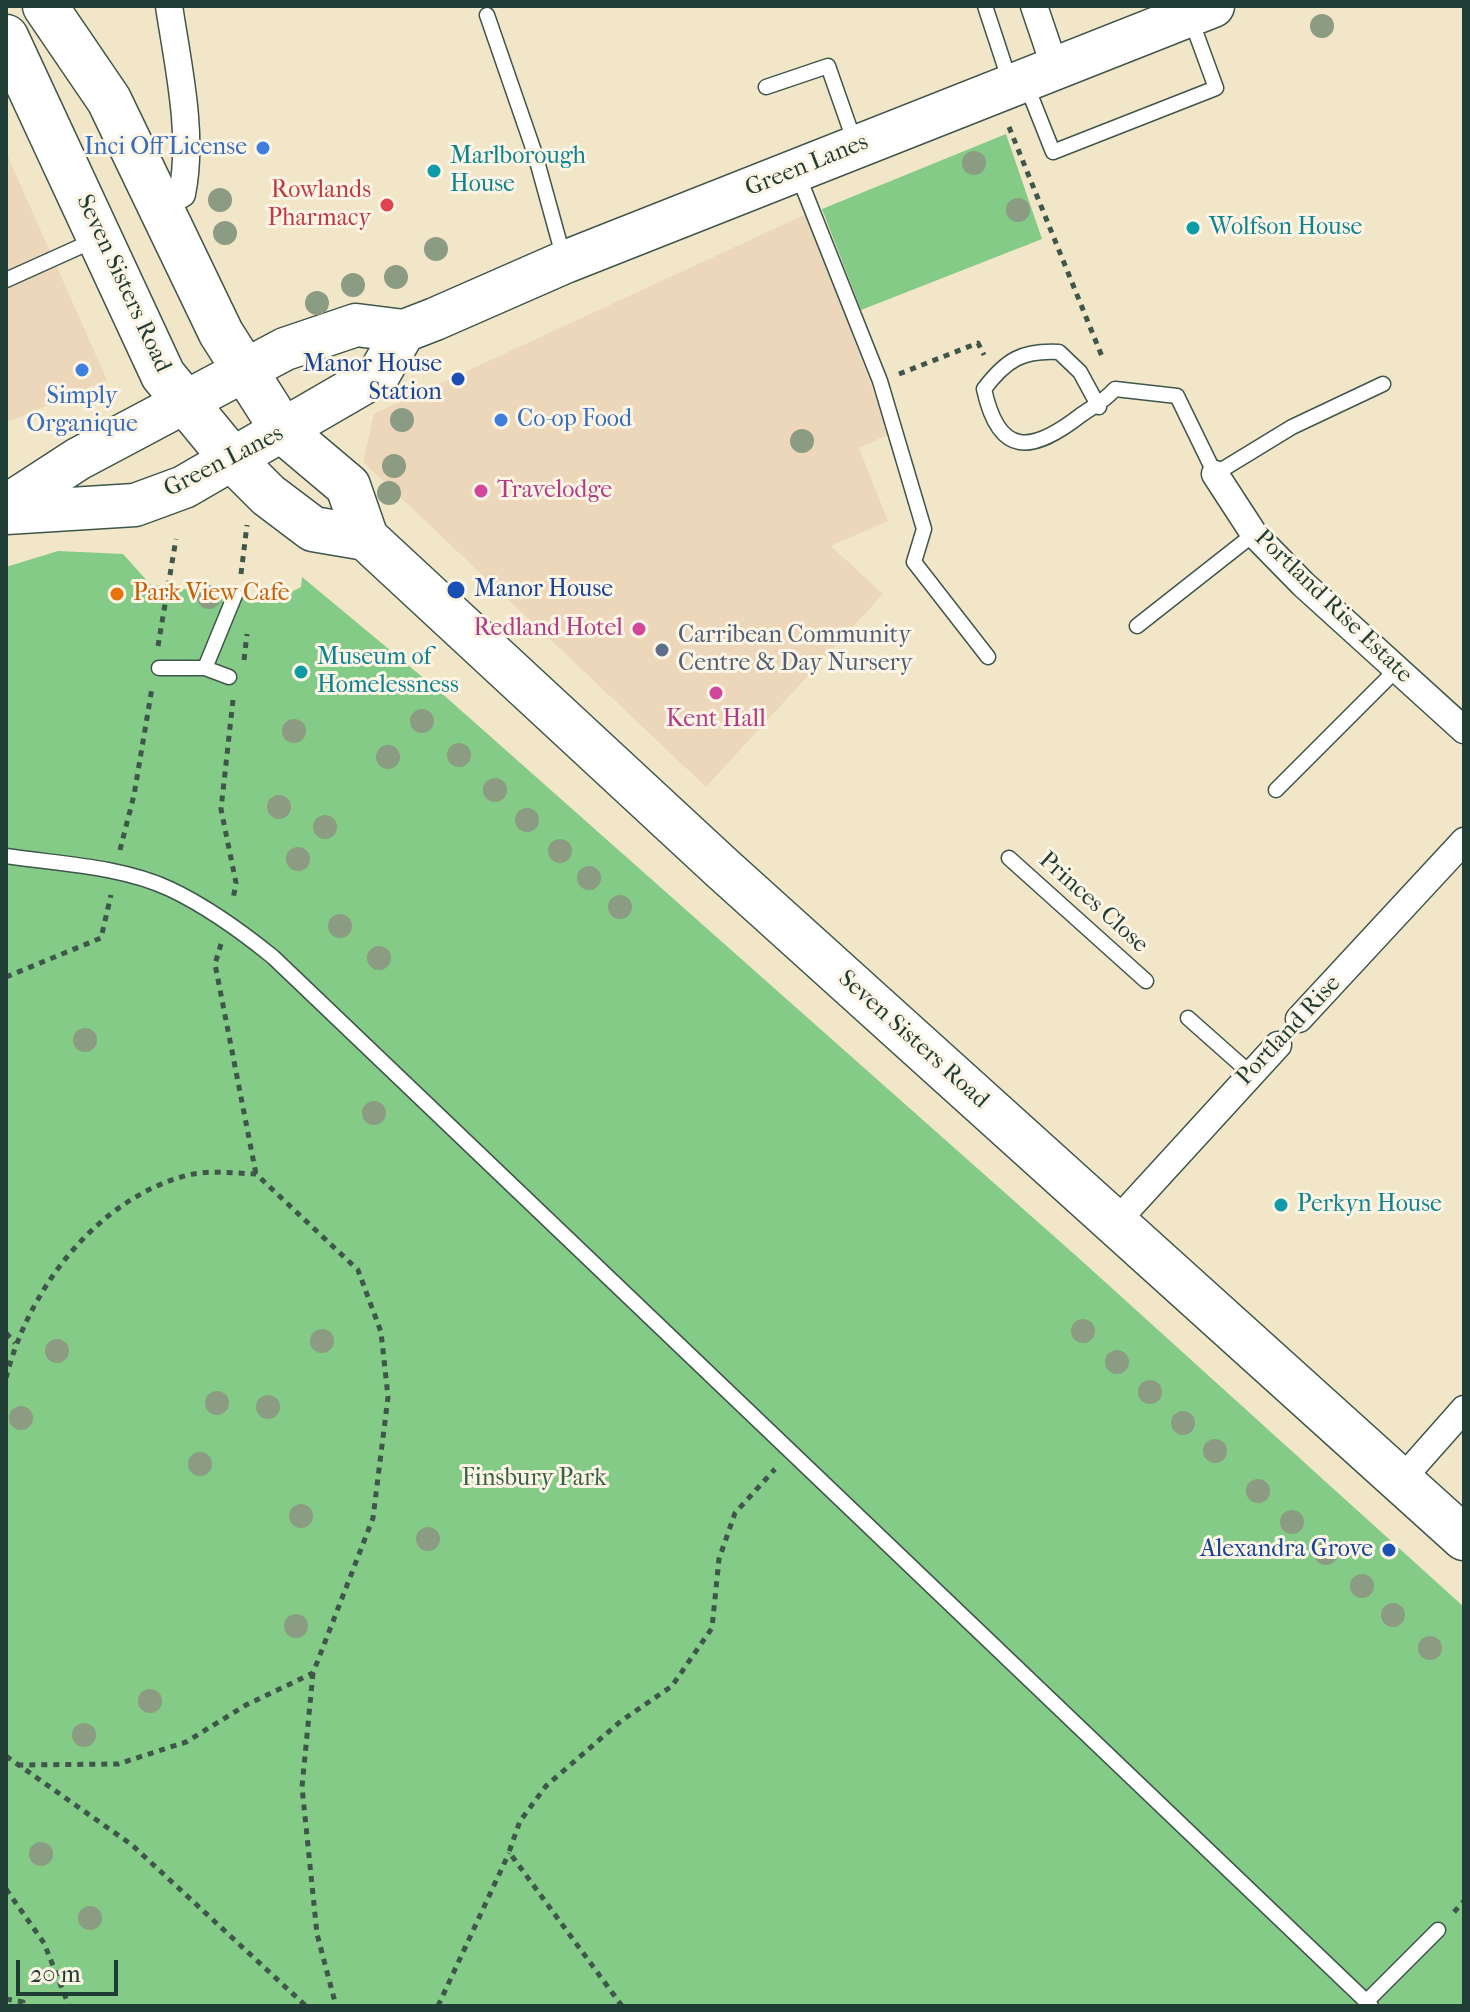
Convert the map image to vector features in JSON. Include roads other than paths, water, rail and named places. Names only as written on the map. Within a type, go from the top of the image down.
[{"type":"highway","name":"Seven Sisters Road","points":[[45,6],[109,100],[221,333],[284,432],[348,486],[366,538],[722,868],[1464,1538]]},
{"type":"highway","name":"Seven Sisters Road","points":[[6,37],[102,237],[163,375],[233,460],[268,495],[313,529],[366,538]]},
{"type":"main road","name":"Green Lanes","points":[[6,513],[135,505],[184,487],[284,432],[379,374],[404,331],[565,262],[856,146],[1024,89],[1201,11]]},
{"type":"main road","points":[[6,506],[78,459],[285,349],[356,325],[404,331]]},
{"type":"street","points":[[159,206],[182,194],[187,170],[179,72],[169,6]]},
{"type":"street","points":[[1024,89],[1034,6]]},
{"type":"street","name":"Portland Rise Estate","points":[[1215,474],[1254,534],[1464,730]]},
{"type":"street","name":"Portland Rise","points":[[1299,1019],[1464,841]]},
{"type":"street","name":"Portland Rise","points":[[1116,1222],[1278,1045]]},
{"type":"street","points":[[1402,1479],[1464,1409]]},
{"type":"lane","points":[[985,6],[1053,152],[1216,88],[1201,11]]},
{"type":"lane","points":[[487,15],[535,154],[565,262]]},
{"type":"lane","points":[[766,87],[828,66],[856,146]]},
{"type":"lane","points":[[796,171],[880,381],[924,529],[914,562],[988,657]]},
{"type":"lane","points":[[6,280],[102,237]]},
{"type":"lane","points":[[1099,407],[1080,372],[1059,352],[1036,351],[1002,365],[984,389],[989,414],[1004,438],[1022,445],[1054,436],[1086,411],[1099,407],[1115,389],[1177,396],[1215,474],[1292,427],[1383,384]]},
{"type":"lane","points":[[1137,626],[1254,534]]},
{"type":"lane","points":[[205,668],[235,595]]},
{"type":"lane","points":[[158,662],[205,668],[234,682]]},
{"type":"lane","points":[[1276,790],[1397,669]]},
{"type":"lane","points":[[6,856],[116,873],[168,888],[229,921],[285,968],[1369,2004],[1438,1930]]},
{"type":"lane","name":"Princes Close","points":[[1009,858],[1146,981]]},
{"type":"lane","points":[[1188,1018],[1250,1073]]},
{"type":"lane","name":"Portland Rise","points":[[1278,1045],[1299,1019]]},
{"type":"place","name":"Inci Off License","points":[[263,148]]},
{"type":"place","name":"Marlborough House","points":[[434,171]]},
{"type":"place","name":"Rowlands Pharmacy","points":[[387,205]]},
{"type":"place","name":"Wolfson House","points":[[1193,228]]},
{"type":"place","name":"Simply Organique","points":[[82,370]]},
{"type":"place","name":"Manor House Station","points":[[458,379]]},
{"type":"place","name":"Co-op Food","points":[[501,420]]},
{"type":"place","name":"Travelodge","points":[[481,491]]},
{"type":"place","name":"Manor House","points":[[456,590]]},
{"type":"place","name":"Park View Cafe","points":[[117,594]]},
{"type":"place","name":"Redland Hotel","points":[[639,629]]},
{"type":"place","name":"Carribean Community Centre & Day Nursery","points":[[662,650]]},
{"type":"place","name":"Museum of Homelessness","points":[[301,672]]},
{"type":"place","name":"Kent Hall","points":[[716,693]]},
{"type":"place","name":"Perkyn House","points":[[1281,1205]]},
{"type":"place","name":"Alexandra Grove","points":[[1389,1550]]},
{"type":"park label","name":"Finsbury Park","points":[[534,1479]]}]
